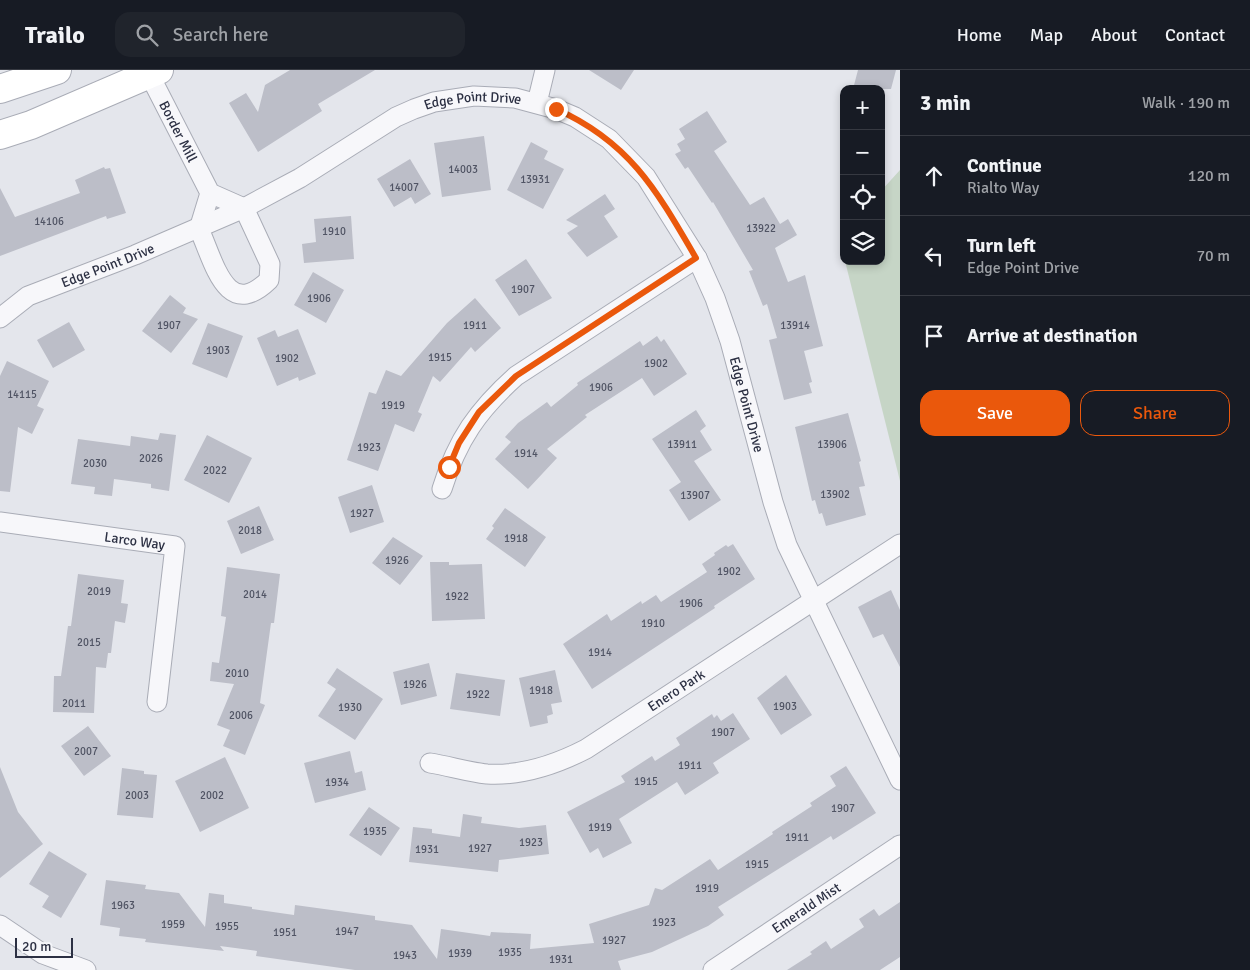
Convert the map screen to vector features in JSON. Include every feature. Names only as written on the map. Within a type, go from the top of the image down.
[{"type":"main road","points":[[0,89],[57,70]]},
{"type":"main road","points":[[0,135],[31,125],[152,72]]},
{"type":"street","points":[[537,103],[545,70]]},
{"type":"street","name":"Border Mill","points":[[152,72],[210,192]]},
{"type":"street","name":"Edge Point Drive","points":[[0,318],[28,296],[200,229],[244,208],[300,178],[396,117],[414,109],[440,101],[474,96],[515,98],[537,103],[581,120],[610,139],[646,177],[696,258],[715,298],[730,341],[773,502],[787,545],[900,780]]},
{"type":"street","points":[[210,192],[244,208],[270,264],[269,280],[259,290],[246,295],[235,295],[226,288],[200,229],[210,192]]},
{"type":"street","points":[[442,489],[459,443],[491,398],[516,376],[696,258]]},
{"type":"street","name":"Larco Way","points":[[0,522],[175,546],[157,702]]},
{"type":"street","name":"Enero Park","points":[[430,763],[486,774],[535,769],[561,762],[586,749],[813,599],[900,544]]},
{"type":"street","name":"Emerald Mist","points":[[713,970],[900,845]]},
{"type":"street","points":[[0,925],[44,954],[86,970]]},
{"type":"green space","points":[[900,170],[900,481],[846,265],[885,265],[885,187]]},
{"type":"building","points":[[290,70],[375,70],[318,104],[322,111],[258,152],[229,103],[246,93],[258,112],[265,85]]},
{"type":"building","points":[[589,70],[634,70],[621,90]]},
{"type":"building","points":[[858,70],[896,70],[891,89],[885,89],[885,85],[854,85]]},
{"type":"building","points":[[707,111],[727,142],[714,151],[750,205],[764,197],[780,224],[788,219],[797,235],[775,248],[788,282],[805,275],[823,346],[804,351],[812,382],[809,383],[812,393],[784,400],[769,340],[777,338],[767,304],[763,306],[749,271],[753,270],[713,202],[688,167],[685,169],[675,154],[681,151],[677,144],[685,139],[679,129]]},
{"type":"building","points":[[484,136],[491,190],[442,197],[434,143]]},
{"type":"building","points":[[531,142],[548,151],[544,159],[564,169],[543,209],[507,190]]},
{"type":"building","points":[[410,159],[431,194],[415,204],[411,197],[394,207],[377,179]]},
{"type":"building","points":[[104,167],[105,169],[110,168],[126,213],[107,219],[106,216],[0,256],[0,188],[15,217],[80,193],[75,180]]},
{"type":"building","points":[[605,194],[615,209],[604,216],[618,237],[587,257],[567,233],[578,226],[566,220]]},
{"type":"building","points":[[351,216],[354,259],[304,263],[302,244],[316,242],[314,219]]},
{"type":"building","points":[[526,259],[552,298],[519,316],[495,280]]},
{"type":"building","points":[[313,272],[344,290],[326,323],[294,305]]},
{"type":"building","points":[[170,295],[186,308],[183,313],[198,319],[171,353],[142,331]]},
{"type":"building","points":[[475,298],[501,328],[475,352],[471,347],[440,382],[433,376],[418,412],[422,414],[414,432],[395,424],[378,471],[347,460],[369,392],[376,394],[386,370],[401,376],[447,323]]},
{"type":"building","points":[[69,322],[85,350],[53,368],[37,340]]},
{"type":"building","points":[[208,323],[243,336],[227,378],[192,364]]},
{"type":"building","points":[[298,329],[316,374],[299,381],[298,377],[277,386],[257,338],[275,330],[278,337]]},
{"type":"building","points":[[657,336],[661,342],[664,339],[687,374],[654,396],[642,378],[585,415],[587,417],[547,449],[557,458],[528,489],[495,459],[511,442],[505,437],[518,423],[547,402],[551,407],[578,385],[577,383],[640,341],[643,346]]},
{"type":"building","points":[[7,361],[49,381],[37,406],[44,409],[32,434],[18,427],[10,492],[0,491],[0,376]]},
{"type":"building","points":[[696,410],[706,426],[700,431],[712,450],[694,461],[721,500],[689,521],[669,490],[681,482],[652,439]]},
{"type":"building","points":[[848,413],[861,461],[859,462],[865,486],[859,487],[866,515],[826,526],[822,513],[819,514],[815,500],[812,501],[795,427]]},
{"type":"building","points":[[160,433],[176,435],[169,491],[151,488],[151,484],[114,479],[112,496],[94,494],[95,487],[71,484],[78,439],[130,446],[131,436],[158,440]]},
{"type":"building","points":[[207,435],[252,458],[229,503],[184,480]]},
{"type":"building","points":[[372,485],[384,522],[350,533],[338,497]]},
{"type":"building","points":[[259,506],[274,540],[241,554],[227,521]]},
{"type":"building","points":[[505,508],[546,537],[525,567],[486,539],[494,528],[492,526]]},
{"type":"building","points":[[393,537],[423,556],[400,585],[372,563]]},
{"type":"building","points":[[733,544],[755,579],[714,606],[715,608],[592,689],[563,644],[607,614],[611,621],[641,601],[642,604],[656,595],[661,602],[707,572],[702,564],[726,545],[728,547]]},
{"type":"building","points":[[430,562],[449,562],[449,565],[482,564],[485,619],[432,621]]},
{"type":"building","points":[[227,567],[280,574],[274,623],[271,623],[260,703],[265,705],[245,755],[223,746],[230,730],[217,725],[234,684],[210,681],[212,662],[219,663],[226,617],[221,616]]},
{"type":"building","points":[[78,574],[124,580],[121,603],[128,604],[125,623],[115,621],[111,653],[108,653],[106,668],[96,667],[94,713],[53,712],[54,676],[61,676],[68,626],[71,626]]},
{"type":"building","points":[[891,590],[900,610],[900,667],[883,634],[873,638],[858,607]]},
{"type":"building","points":[[429,663],[437,696],[401,705],[393,672]]},
{"type":"building","points":[[337,668],[383,699],[355,740],[318,716],[336,689],[327,683]]},
{"type":"building","points":[[555,670],[562,702],[551,704],[553,714],[547,716],[548,723],[530,727],[519,678]]},
{"type":"building","points":[[456,673],[505,680],[500,716],[450,709]]},
{"type":"building","points":[[786,675],[812,715],[781,735],[757,698]]},
{"type":"building","points":[[733,713],[750,739],[713,763],[719,773],[685,795],[677,782],[619,819],[632,843],[603,858],[598,848],[590,853],[567,812],[625,782],[621,776],[652,756],[655,761],[680,745],[676,738],[712,714],[714,718],[717,715],[721,721]]},
{"type":"building","points":[[88,726],[111,756],[84,776],[61,746]]},
{"type":"building","points":[[350,751],[355,773],[362,771],[366,790],[315,803],[304,763]]},
{"type":"building","points":[[225,757],[249,808],[200,832],[175,781]]},
{"type":"building","points":[[846,766],[876,813],[833,840],[831,836],[718,907],[724,915],[708,926],[652,952],[618,961],[621,970],[355,970],[256,956],[257,951],[220,946],[224,951],[145,942],[146,939],[119,936],[120,928],[100,925],[106,880],[146,885],[145,889],[179,893],[205,927],[209,893],[224,895],[224,903],[294,915],[295,905],[375,916],[375,920],[412,925],[437,959],[441,929],[490,936],[491,932],[531,934],[530,949],[594,943],[589,924],[649,905],[655,888],[662,890],[710,859],[718,870],[812,806],[810,803],[836,786],[830,776]]},
{"type":"building","points":[[0,767],[18,812],[43,844],[0,878]]},
{"type":"building","points":[[122,768],[144,771],[144,774],[157,775],[153,818],[117,815]]},
{"type":"building","points":[[369,807],[400,828],[381,856],[349,835]]},
{"type":"building","points":[[463,814],[482,817],[481,823],[519,828],[546,825],[549,854],[499,860],[498,872],[409,862],[413,827],[432,829],[432,833],[460,837]]},
{"type":"building","points":[[49,851],[87,874],[61,918],[42,907],[49,896],[29,884]]},
{"type":"building","points":[[900,902],[900,957],[880,970],[787,970],[812,954],[810,952],[826,941],[831,949],[864,927],[859,919],[874,909],[879,916]]},
{"type":"route","points":[[449,467],[459,443],[479,412],[491,398],[516,376],[696,258],[672,216],[646,177],[625,153],[593,127],[556,109]]}]
